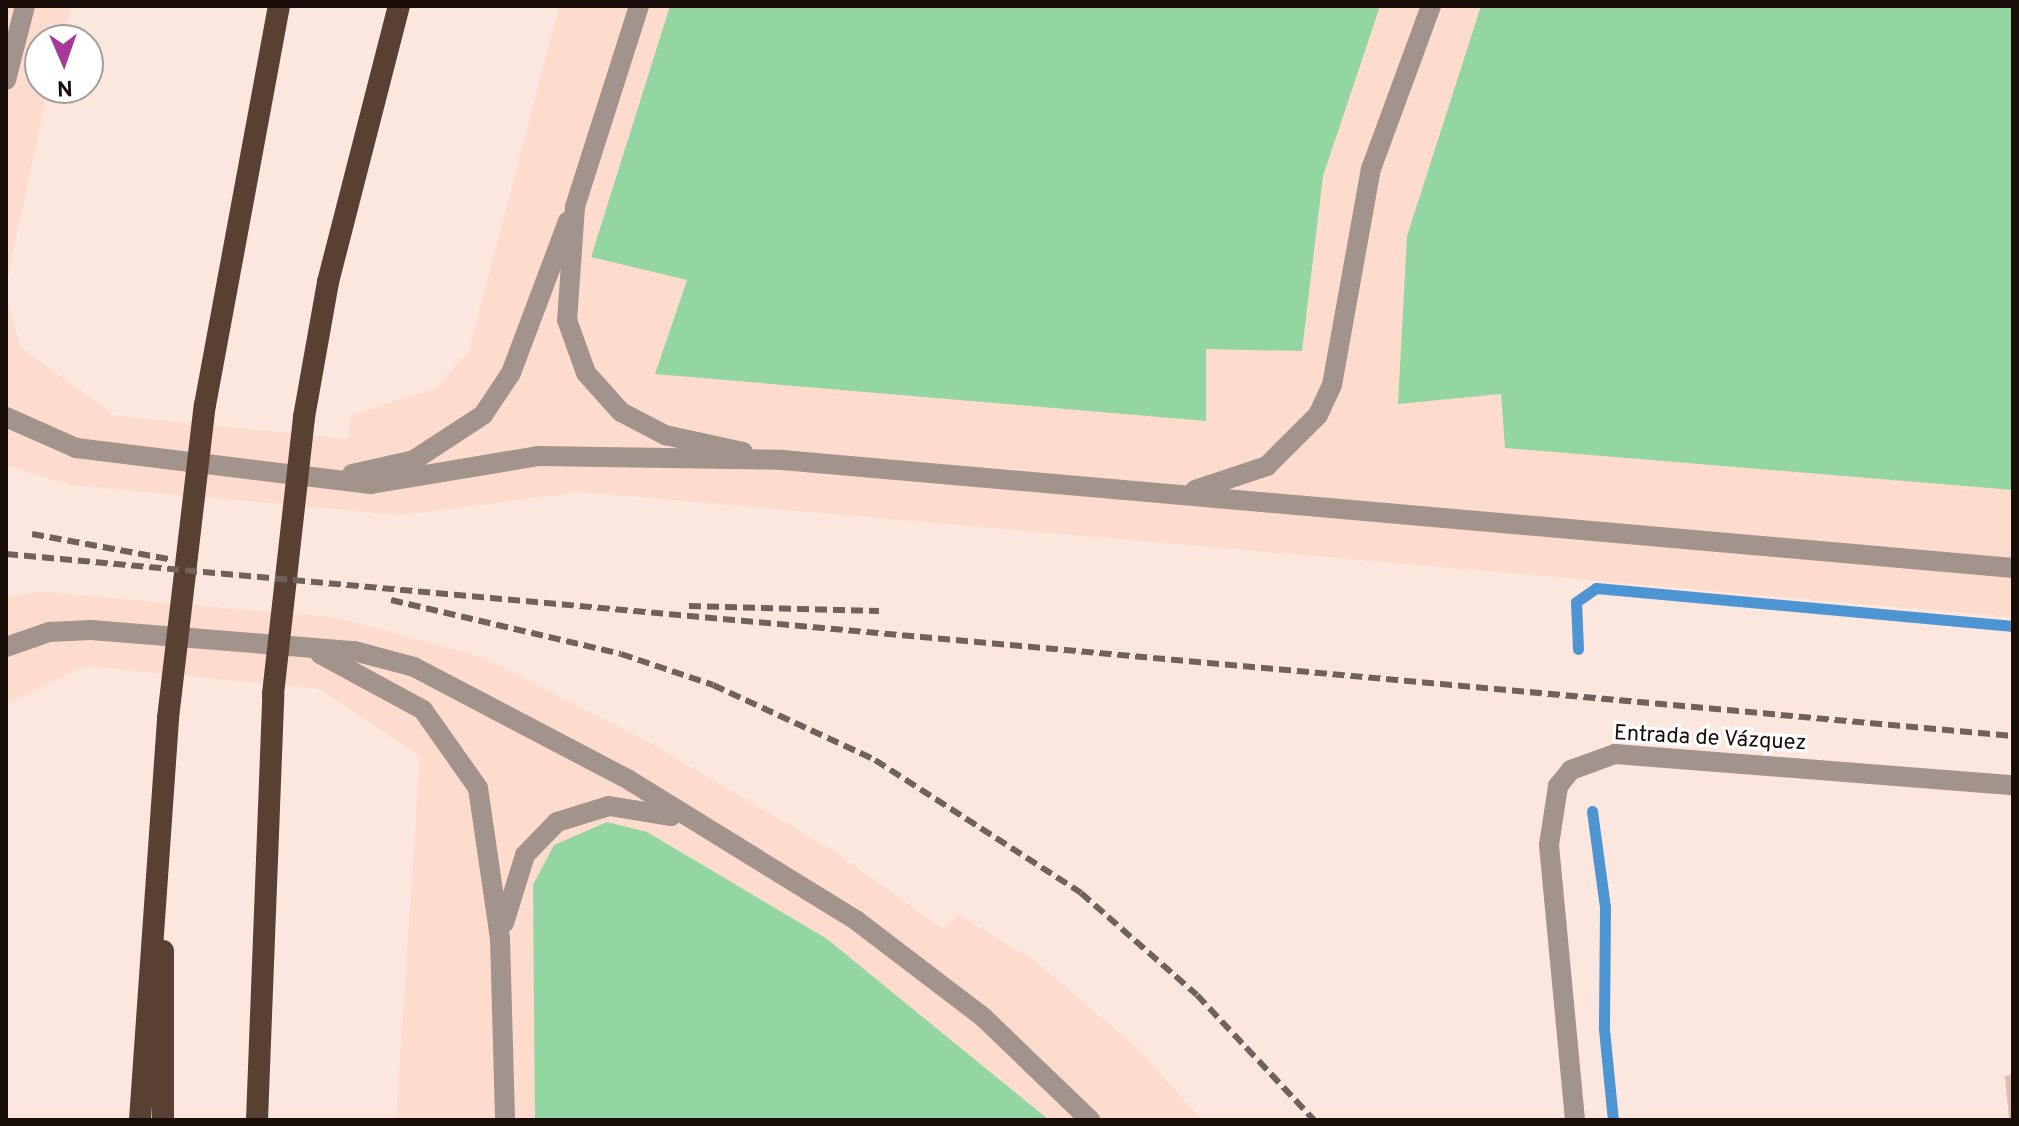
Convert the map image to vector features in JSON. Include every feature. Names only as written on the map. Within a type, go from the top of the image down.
[{"type":"highway","points":[[140,1120],[168,718],[205,405],[279,6]]},
{"type":"highway","points":[[257,1120],[273,694],[304,417],[328,282],[399,6]]},
{"type":"highway","points":[[163,1120],[165,769]]},
{"type":"street","points":[[6,80],[25,6]]},
{"type":"street","points":[[327,478],[414,460],[483,415],[511,373],[546,263],[575,207],[639,6]]},
{"type":"street","points":[[1176,495],[1267,466],[1318,415],[1342,353],[1371,169],[1431,6]]},
{"type":"street","points":[[575,207],[567,320],[602,394],[665,435],[782,460]]},
{"type":"street","points":[[6,417],[76,448],[327,478],[401,481],[538,456],[782,460],[2013,568]]},
{"type":"street","points":[[8,645],[91,630],[369,653],[414,667],[629,780],[683,820],[857,921],[983,1017],[1090,1120]]},
{"type":"street","points":[[309,650],[394,688],[423,710],[465,761],[487,819],[500,938],[505,1120]]},
{"type":"street","name":"Entrada de Vázquez","points":[[1575,1120],[1549,845],[1558,786],[1571,770],[1615,754],[2013,785]]},
{"type":"street","points":[[500,938],[525,855],[557,822],[609,806],[683,820]]},
{"type":"shaded area","points":[[6,6],[72,6],[67,24],[24,24],[24,104],[45,104],[6,286]]},
{"type":"shaded area","points":[[559,6],[2013,6],[2013,617],[581,492],[399,515],[70,485],[6,465],[6,294],[21,348],[116,416],[347,439],[351,415],[436,388],[469,351]]},
{"type":"shaded area","points":[[44,592],[338,618],[482,657],[654,745],[838,854],[943,929],[958,914],[1035,961],[1136,1047],[1202,1120],[396,1120],[420,756],[319,689],[85,666],[6,705],[6,596]]},
{"type":"green space","points":[[670,6],[1380,6],[1323,176],[1302,351],[1206,349],[1206,421],[655,374],[687,280],[591,257]]},
{"type":"green space","points":[[1481,6],[2013,6],[2013,490],[1505,448],[1501,394],[1398,404],[1407,236]]},
{"type":"green space","points":[[607,822],[647,832],[827,939],[1049,1120],[535,1120],[533,885],[554,845]]},
{"type":"building","points":[[2013,1075],[2013,1120],[2009,1120],[2005,1076]]},
{"type":"waterway","points":[[1578,649],[1576,602],[1596,588],[2013,626]]},
{"type":"waterway","points":[[1592,811],[1605,907],[1604,1029],[1613,1120]]},
{"type":"railway","points":[[32,534],[174,560]]},
{"type":"railway","points":[[6,554],[2013,736]]},
{"type":"railway","points":[[391,600],[621,654],[713,685],[875,760],[1081,893],[1197,995],[1314,1120]]},
{"type":"railway","points":[[689,606],[879,611]]}]
